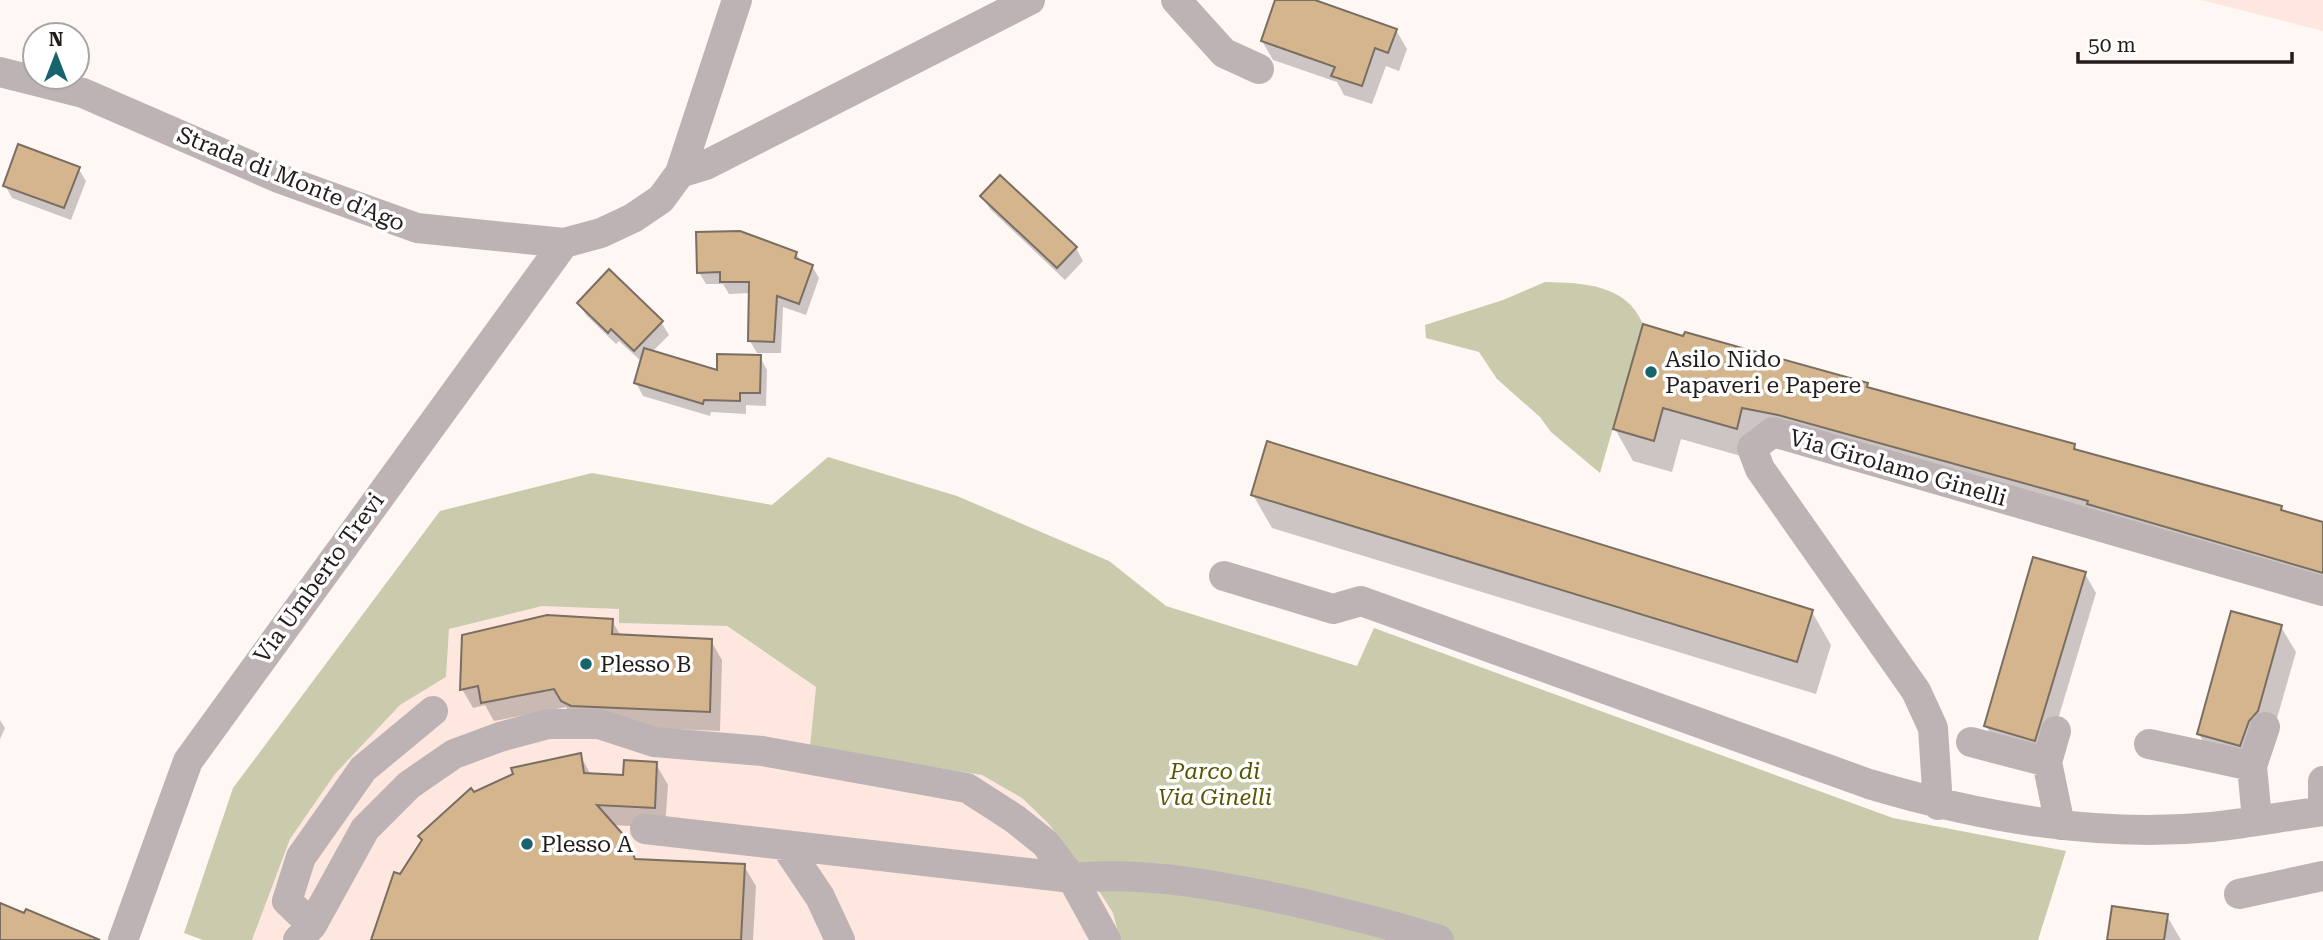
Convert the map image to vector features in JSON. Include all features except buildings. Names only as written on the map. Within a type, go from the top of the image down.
[{"type":"street","name":"Strada di Monte d'Ago","points":[[0,72],[83,93],[281,179],[417,228],[564,243],[601,233],[633,218],[661,199],[680,173],[737,0]]},
{"type":"street","points":[[680,173],[706,165],[1030,0]]},
{"type":"street","points":[[1176,0],[1224,53],[1259,69]]},
{"type":"street","name":"Via Umberto Trevi","points":[[123,940],[188,761],[564,243]]},
{"type":"street","name":"Via Girolamo Ginelli","points":[[1938,805],[1933,728],[1916,691],[1760,470],[1752,448],[1773,432],[2323,591]]},
{"type":"street","points":[[1224,576],[1333,609],[1361,601],[1869,784],[1938,805],[2092,828],[2210,827],[2323,811],[2323,782]]},
{"type":"street","points":[[433,711],[363,769],[300,857],[287,901],[305,932],[365,830],[410,785],[454,754],[500,737],[548,724],[599,724],[653,743],[762,751],[967,788],[1015,818],[1045,843],[1073,878],[1106,940]]},
{"type":"street","points":[[2256,820],[2252,766],[2266,727]]},
{"type":"street","points":[[2056,731],[2047,762],[2060,825]]},
{"type":"street","points":[[1971,741],[2047,762]]},
{"type":"street","points":[[2149,744],[2252,766]]},
{"type":"street","points":[[645,830],[1073,878],[1110,875],[1222,885],[1394,925],[1439,940]]},
{"type":"street","points":[[785,845],[820,897],[840,940]]},
{"type":"street","points":[[2239,894],[2323,876]]},
{"type":"shaded area","points":[[2201,0],[2323,0],[2323,31]]},
{"type":"shaded area","points":[[542,605],[619,609],[620,623],[726,626],[816,687],[811,747],[982,775],[1022,798],[1048,823],[1090,877],[1113,913],[1120,940],[252,940],[290,839],[335,774],[400,705],[446,677],[449,629]]},
{"type":"green space","points":[[1545,282],[1589,285],[1615,293],[1636,311],[1643,324],[1600,473],[1551,432],[1540,417],[1497,379],[1479,352],[1426,338],[1425,325],[1503,300]]},
{"type":"green space","name":"Parco di Via Ginelli","points":[[828,457],[957,496],[1109,561],[1166,606],[1357,666],[1374,628],[1893,818],[2066,851],[2038,940],[1120,940],[1113,913],[1090,877],[1048,823],[1022,798],[982,775],[810,747],[816,687],[727,626],[619,623],[619,609],[542,606],[449,629],[446,677],[400,705],[335,774],[290,839],[252,940],[203,940],[184,933],[233,788],[440,511],[592,473],[772,505]]},
{"type":"place","name":"Asilo Nido Papaveri e Papere","points":[[1651,372]]},
{"type":"place","name":"Plesso B","points":[[586,664]]},
{"type":"place","name":"Plesso A","points":[[527,844]]}]
